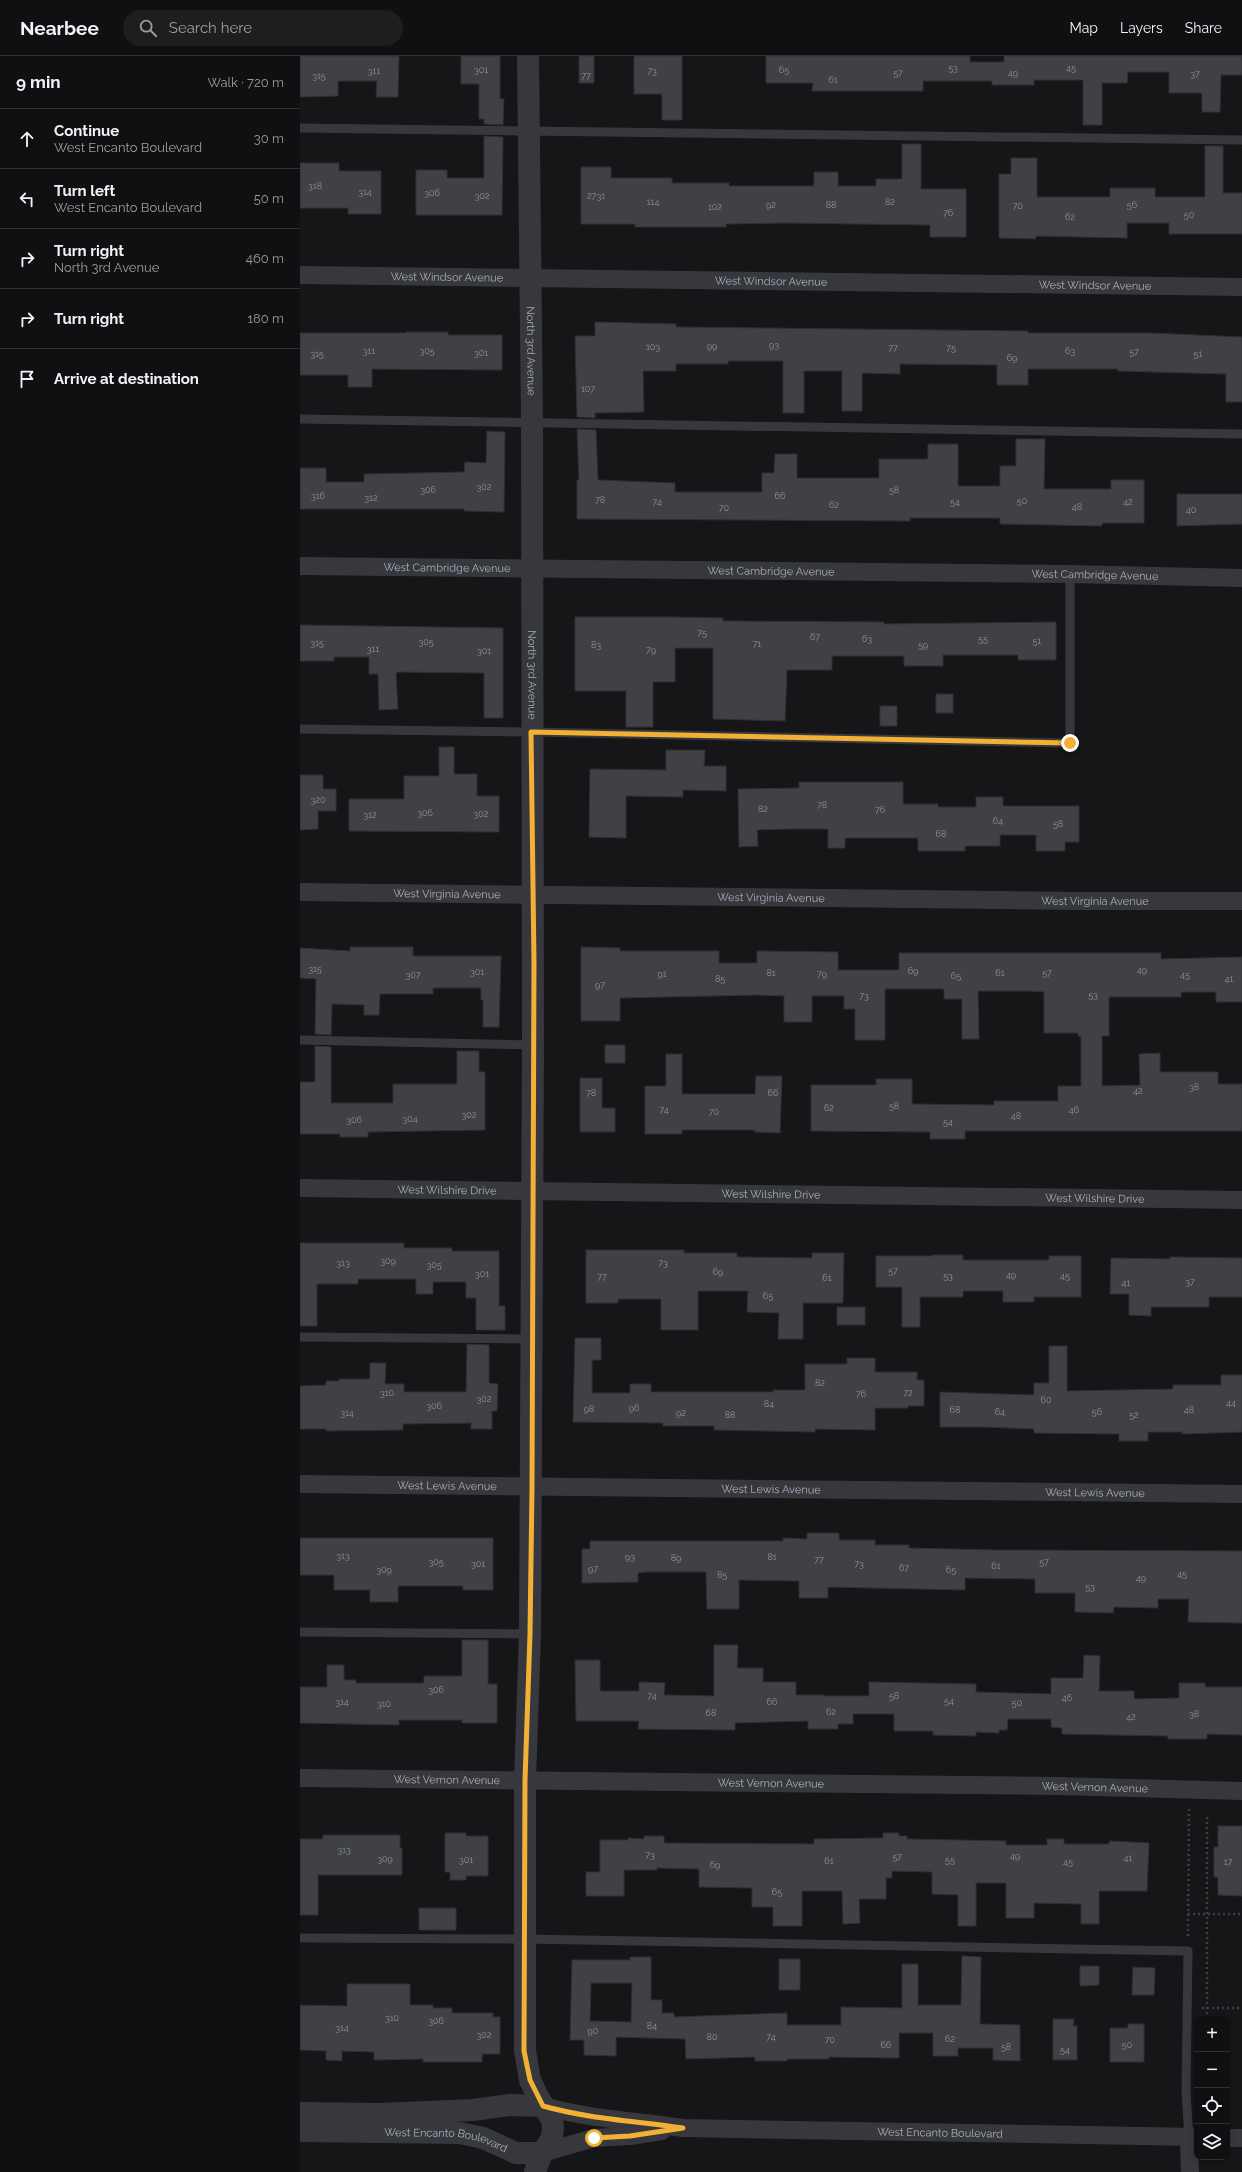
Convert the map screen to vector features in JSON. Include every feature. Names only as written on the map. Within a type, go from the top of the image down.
[{"type":"street","name":"North 3rd Avenue","points":[[528,56],[532,422],[531,732],[534,1045],[531,1339],[532,1488],[530,1634],[525,1780],[524,2051],[530,2080],[552,2120],[553,2127],[552,2138],[539,2162]]},
{"type":"street","name":"West Windsor Avenue","points":[[300,275],[1242,287]]},
{"type":"street","name":"West Cambridge Avenue","points":[[300,566],[1070,574],[1242,578]]},
{"type":"street","name":"West Virginia Avenue","points":[[300,892],[1082,901],[1242,901]]},
{"type":"street","name":"West Wilshire Drive","points":[[300,1188],[1242,1200]]},
{"type":"street","name":"West Lewis Avenue","points":[[300,1484],[532,1488],[1242,1494]]},
{"type":"street","name":"West Vernon Avenue","points":[[300,1778],[1058,1786],[1242,1791]]},
{"type":"street","name":"West Encanto Boulevard","points":[[300,2113],[387,2113],[473,2110],[510,2105],[543,2106],[598,2119],[627,2120],[683,2128],[1193,2137]]},
{"type":"street","name":"West Encanto Boulevard","points":[[300,2131],[460,2133],[482,2138],[539,2162],[594,2138],[630,2136],[683,2128]]},
{"type":"street","points":[[1190,2172],[1193,2137]]},
{"type":"street","points":[[1230,2138],[1242,2138]]},
{"type":"lane","points":[[300,128],[1242,140]]},
{"type":"lane","points":[[300,419],[1242,434]]},
{"type":"lane","points":[[300,729],[1070,743],[1070,574]]},
{"type":"lane","points":[[300,1040],[534,1045]]},
{"type":"lane","points":[[300,1337],[531,1339]]},
{"type":"lane","points":[[300,1632],[530,1634]]},
{"type":"lane","points":[[300,1938],[525,1939],[1188,1951],[1186,2093],[1193,2137]]},
{"type":"path","points":[[1188,1951],[1189,1790]]},
{"type":"path","points":[[1207,1815],[1207,2016]]},
{"type":"path","points":[[1188,1914],[1242,1914]]},
{"type":"path","points":[[1187,2008],[1242,2008]]},
{"type":"building","points":[[300,56],[399,56],[398,97],[376,97],[377,81],[338,81],[338,96],[300,97]]},
{"type":"building","points":[[461,56],[500,56],[500,99],[504,99],[503,125],[484,124],[484,119],[479,119],[479,84],[461,84]]},
{"type":"building","points":[[579,56],[594,56],[594,83],[579,83]]},
{"type":"building","points":[[634,56],[682,56],[682,120],[662,120],[662,94],[634,94]]},
{"type":"building","points":[[766,56],[970,56],[970,62],[1004,62],[1004,56],[1242,56],[1242,75],[1221,75],[1220,112],[1202,112],[1202,93],[1169,93],[1169,72],[1128,72],[1127,83],[1102,83],[1102,125],[1083,125],[1083,80],[1034,80],[1034,85],[992,85],[992,81],[923,81],[923,91],[812,91],[813,83],[766,83]]},
{"type":"building","points":[[484,136],[503,137],[502,215],[416,215],[416,170],[447,170],[447,178],[484,178]]},
{"type":"building","points":[[902,144],[921,144],[921,189],[966,189],[966,237],[930,237],[930,225],[787,223],[726,224],[726,227],[635,227],[635,224],[581,224],[581,167],[611,167],[611,178],[672,178],[672,183],[729,183],[729,186],[814,186],[814,172],[838,172],[838,186],[876,186],[876,179],[902,179]]},
{"type":"building","points":[[1205,146],[1223,146],[1223,193],[1242,193],[1242,234],[1169,234],[1169,223],[1127,223],[1127,238],[1036,236],[1036,239],[999,238],[999,174],[1011,174],[1011,158],[1037,158],[1037,197],[1110,197],[1110,188],[1155,188],[1155,197],[1205,197]]},
{"type":"building","points":[[300,163],[339,163],[339,171],[381,171],[381,214],[348,214],[348,208],[300,208]]},
{"type":"building","points":[[595,322],[676,324],[676,327],[1028,331],[1028,333],[1151,333],[1242,337],[1242,402],[1226,402],[1226,374],[1118,371],[1118,369],[1028,369],[1028,385],[997,385],[997,365],[900,364],[900,374],[862,373],[862,411],[842,411],[842,371],[804,371],[804,413],[783,413],[783,361],[728,361],[728,364],[676,364],[676,371],[643,371],[644,412],[595,413],[595,418],[577,417],[575,336],[595,336]]},
{"type":"building","points":[[448,332],[448,335],[502,335],[502,370],[372,369],[372,387],[348,387],[348,375],[300,375],[300,333]]},
{"type":"building","points":[[577,429],[596,430],[598,480],[675,483],[675,492],[762,492],[762,473],[774,473],[775,454],[797,454],[797,478],[879,478],[879,459],[928,459],[928,444],[958,444],[958,486],[1000,486],[1000,466],[1016,466],[1016,439],[1045,439],[1044,489],[1111,489],[1111,480],[1144,480],[1144,523],[1102,523],[1102,526],[1000,524],[1000,518],[910,518],[910,521],[577,519],[577,480],[579,480]]},
{"type":"building","points":[[487,431],[505,432],[504,512],[464,511],[464,509],[300,509],[300,468],[326,468],[326,482],[364,482],[364,474],[464,472],[465,462],[486,463]]},
{"type":"building","points":[[1177,494],[1242,494],[1242,524],[1177,526]]},
{"type":"building","points":[[575,617],[723,618],[723,621],[884,622],[884,624],[1056,622],[1056,660],[1018,660],[1018,655],[943,655],[943,666],[904,666],[904,656],[832,656],[832,670],[787,670],[785,721],[713,719],[713,648],[675,648],[675,682],[653,682],[653,727],[626,727],[626,691],[575,691]]},
{"type":"building","points":[[300,625],[503,628],[503,718],[484,718],[484,673],[397,672],[398,709],[379,710],[378,674],[369,674],[369,657],[334,657],[334,661],[300,661]]},
{"type":"building","points":[[936,694],[953,694],[953,713],[936,713]]},
{"type":"building","points":[[880,706],[897,706],[897,726],[880,726]]},
{"type":"building","points":[[439,747],[454,747],[454,774],[477,774],[477,796],[499,796],[499,832],[349,831],[349,799],[404,799],[404,776],[439,776]]},
{"type":"building","points":[[666,750],[705,750],[704,766],[726,766],[726,791],[683,790],[683,797],[626,796],[626,838],[589,837],[590,769],[666,770]]},
{"type":"building","points":[[300,775],[323,775],[323,789],[336,789],[336,811],[318,811],[318,829],[300,830]]},
{"type":"building","points":[[799,782],[903,782],[903,804],[938,804],[938,807],[976,807],[976,797],[1003,797],[1003,806],[1079,806],[1079,842],[1065,842],[1065,851],[1036,851],[1036,835],[1000,835],[1000,846],[965,846],[965,851],[918,851],[918,838],[845,838],[845,848],[828,848],[828,829],[788,829],[757,830],[758,846],[739,847],[738,789],[799,788]]},
{"type":"building","points":[[350,947],[413,947],[413,956],[501,956],[499,1027],[483,1027],[483,1000],[481,1000],[481,988],[433,988],[433,994],[380,994],[379,1015],[364,1015],[364,1005],[332,1004],[331,1035],[315,1034],[316,979],[300,978],[300,948],[350,951]]},
{"type":"building","points":[[581,947],[620,948],[620,951],[719,951],[719,963],[757,963],[757,951],[838,952],[838,970],[899,970],[899,953],[1161,953],[1161,959],[1242,957],[1242,1002],[1216,1002],[1216,992],[1181,992],[1181,997],[1109,997],[1109,1036],[1102,1036],[1102,1086],[1140,1085],[1139,1054],[1160,1053],[1160,1072],[1218,1072],[1218,1084],[1242,1084],[1242,1131],[965,1131],[965,1139],[930,1139],[930,1132],[811,1131],[811,1085],[876,1085],[876,1079],[912,1079],[912,1104],[994,1105],[994,1101],[1058,1101],[1058,1086],[1081,1086],[1081,1036],[1078,1036],[1078,1033],[1044,1033],[1044,992],[1030,991],[978,991],[979,1039],[962,1039],[962,999],[944,999],[944,989],[885,989],[885,1040],[855,1040],[855,1009],[844,1009],[844,996],[812,996],[812,1022],[784,1022],[784,996],[757,995],[620,998],[620,1021],[581,1021]]},
{"type":"building","points":[[605,1045],[625,1045],[625,1063],[605,1063]]},
{"type":"building","points":[[315,1046],[331,1047],[331,1103],[393,1103],[393,1084],[457,1084],[457,1051],[479,1051],[479,1072],[485,1072],[485,1130],[368,1132],[368,1137],[340,1137],[340,1134],[300,1134],[300,1082],[315,1082]]},
{"type":"building","points":[[666,1054],[682,1054],[682,1094],[755,1094],[756,1076],[782,1076],[780,1133],[755,1132],[755,1130],[682,1130],[682,1134],[645,1134],[645,1086],[666,1086]]},
{"type":"building","points":[[580,1078],[602,1078],[602,1108],[615,1108],[615,1132],[580,1132]]},
{"type":"building","points":[[300,1243],[404,1243],[404,1248],[452,1248],[452,1251],[499,1251],[499,1306],[505,1306],[505,1330],[476,1330],[476,1298],[466,1298],[466,1282],[433,1282],[433,1294],[416,1294],[416,1279],[358,1279],[358,1284],[317,1284],[317,1326],[300,1326]]},
{"type":"building","points":[[586,1250],[684,1250],[684,1253],[737,1253],[737,1257],[812,1258],[812,1253],[844,1253],[843,1303],[803,1303],[803,1339],[778,1339],[779,1313],[747,1312],[748,1291],[698,1291],[698,1330],[661,1330],[661,1299],[618,1299],[618,1303],[586,1303]]},
{"type":"building","points":[[963,1255],[963,1260],[1049,1260],[1049,1256],[1081,1256],[1081,1297],[1034,1297],[1034,1302],[1003,1302],[1003,1291],[963,1291],[963,1297],[920,1297],[920,1327],[902,1327],[902,1287],[876,1287],[876,1256]]},
{"type":"building","points":[[1170,1257],[1242,1258],[1242,1297],[1209,1297],[1209,1307],[1151,1307],[1151,1316],[1129,1315],[1129,1294],[1110,1294],[1111,1258],[1170,1259]]},
{"type":"building","points":[[837,1307],[865,1307],[865,1325],[837,1325]]},
{"type":"building","points":[[575,1338],[601,1338],[601,1360],[592,1360],[592,1393],[630,1393],[630,1384],[651,1384],[651,1392],[773,1392],[773,1390],[805,1390],[805,1364],[847,1364],[847,1358],[875,1358],[875,1372],[917,1372],[917,1380],[924,1380],[924,1406],[908,1406],[908,1408],[875,1408],[875,1430],[815,1429],[815,1432],[714,1430],[714,1426],[663,1426],[663,1423],[573,1422]]},
{"type":"building","points":[[467,1344],[489,1345],[489,1383],[498,1384],[497,1411],[492,1411],[492,1429],[471,1429],[471,1423],[403,1424],[403,1430],[326,1431],[326,1429],[300,1429],[300,1386],[326,1385],[326,1381],[339,1381],[339,1379],[370,1379],[370,1363],[386,1363],[385,1384],[404,1384],[404,1392],[466,1392]]},
{"type":"building","points":[[1049,1346],[1067,1346],[1067,1391],[1173,1389],[1173,1385],[1221,1385],[1221,1375],[1242,1375],[1242,1432],[1182,1434],[1182,1432],[1148,1432],[1148,1441],[1119,1441],[1119,1434],[1034,1433],[1034,1429],[940,1427],[940,1392],[1034,1395],[1034,1383],[1049,1383]]},
{"type":"building","points":[[807,1533],[839,1533],[839,1540],[875,1540],[875,1545],[909,1545],[909,1548],[995,1550],[1242,1551],[1242,1623],[1188,1622],[1189,1599],[1158,1599],[1158,1608],[1114,1607],[1113,1613],[1075,1612],[1075,1593],[1035,1593],[1035,1579],[965,1578],[965,1590],[828,1587],[828,1598],[799,1598],[799,1581],[739,1580],[739,1609],[707,1609],[706,1572],[646,1572],[638,1573],[638,1582],[582,1583],[582,1549],[590,1549],[590,1541],[783,1541],[783,1538],[807,1539]]},
{"type":"building","points":[[300,1538],[493,1538],[493,1590],[463,1590],[463,1586],[398,1586],[398,1602],[370,1602],[370,1590],[334,1590],[334,1575],[300,1575]]},
{"type":"building","points":[[462,1640],[488,1640],[488,1684],[497,1684],[497,1723],[462,1723],[462,1720],[399,1720],[399,1725],[300,1723],[300,1687],[327,1687],[327,1665],[344,1665],[344,1680],[356,1680],[356,1683],[424,1683],[424,1676],[462,1676]]},
{"type":"building","points":[[714,1645],[738,1645],[737,1668],[763,1668],[763,1682],[796,1682],[796,1695],[824,1696],[869,1696],[869,1682],[976,1684],[976,1692],[1051,1694],[1051,1678],[1083,1678],[1084,1655],[1100,1656],[1099,1691],[1134,1691],[1134,1699],[1179,1698],[1179,1683],[1205,1683],[1205,1687],[1242,1687],[1242,1735],[1207,1734],[1207,1739],[1168,1739],[1168,1736],[1062,1734],[1062,1728],[1051,1727],[1051,1719],[1008,1719],[1007,1730],[999,1730],[999,1733],[976,1732],[976,1736],[933,1735],[933,1731],[894,1731],[894,1714],[853,1714],[853,1724],[838,1724],[838,1729],[808,1729],[808,1721],[735,1723],[735,1730],[638,1729],[639,1721],[576,1721],[575,1660],[600,1660],[600,1691],[639,1691],[639,1682],[665,1683],[664,1695],[714,1696]]},
{"type":"building","points":[[1218,1826],[1242,1826],[1242,1896],[1218,1895],[1218,1877],[1214,1877],[1214,1847],[1218,1847]]},
{"type":"building","points":[[445,1833],[466,1833],[466,1836],[488,1836],[488,1876],[466,1876],[466,1880],[450,1880],[450,1872],[445,1872]]},
{"type":"building","points":[[883,1833],[899,1833],[899,1836],[907,1836],[907,1839],[1006,1841],[1006,1845],[1047,1845],[1047,1839],[1064,1839],[1064,1844],[1109,1844],[1109,1841],[1149,1843],[1147,1891],[1099,1891],[1099,1924],[1081,1924],[1081,1904],[1034,1903],[1034,1918],[1006,1918],[1006,1883],[976,1883],[976,1926],[958,1926],[958,1895],[932,1894],[932,1872],[892,1871],[892,1878],[886,1878],[886,1899],[859,1899],[860,1923],[843,1924],[842,1891],[802,1891],[802,1926],[773,1926],[773,1907],[752,1907],[752,1888],[699,1887],[699,1869],[657,1868],[657,1870],[624,1870],[624,1896],[586,1896],[586,1872],[600,1872],[600,1840],[628,1840],[628,1838],[644,1839],[644,1836],[664,1836],[664,1843],[814,1844],[814,1839],[883,1838]]},
{"type":"building","points":[[323,1835],[400,1835],[400,1848],[402,1848],[402,1875],[318,1875],[318,1915],[300,1915],[300,1839],[323,1839]]},
{"type":"building","points":[[419,1908],[456,1908],[456,1930],[419,1930]]},
{"type":"building","points":[[962,1956],[981,1957],[980,2024],[1020,2025],[1020,2061],[993,2060],[993,2048],[958,2048],[958,2056],[933,2056],[933,2033],[899,2033],[899,2058],[829,2057],[829,2059],[787,2059],[787,2061],[755,2061],[755,2057],[686,2059],[685,2039],[616,2037],[616,2056],[584,2055],[584,2040],[570,2040],[572,1960],[630,1960],[630,1957],[651,1957],[651,2000],[662,2000],[662,2013],[674,2013],[674,2017],[787,2013],[787,2025],[841,2025],[841,2007],[902,2008],[902,1964],[918,1964],[918,2005],[961,2005]],"holes":[[[591,1983],[632,1983],[631,2022],[590,2021]]]},
{"type":"building","points":[[779,1959],[800,1959],[800,1990],[779,1990]]},
{"type":"building","points":[[1080,1966],[1099,1966],[1099,1985],[1080,1986]]},
{"type":"building","points":[[1133,1967],[1155,1968],[1154,1995],[1132,1995]]},
{"type":"building","points":[[347,1984],[410,1984],[410,2005],[433,2005],[433,2008],[452,2008],[452,2013],[493,2013],[493,2017],[500,2017],[500,2054],[482,2054],[482,2062],[423,2062],[423,2059],[374,2060],[374,2052],[342,2051],[342,2061],[326,2060],[326,2051],[300,2050],[300,2005],[347,2006]]},
{"type":"building","points":[[1053,2019],[1074,2019],[1073,2026],[1077,2026],[1077,2060],[1053,2060]]},
{"type":"building","points":[[1128,2024],[1144,2024],[1144,2062],[1110,2062],[1110,2028],[1128,2028]]},
{"type":"route","points":[[594,2138],[630,2136],[683,2128],[627,2120],[598,2119],[571,2114],[543,2106],[530,2080],[524,2051],[525,1780],[530,1634],[532,1488],[531,1339],[534,963],[531,732],[1070,743]]}]
